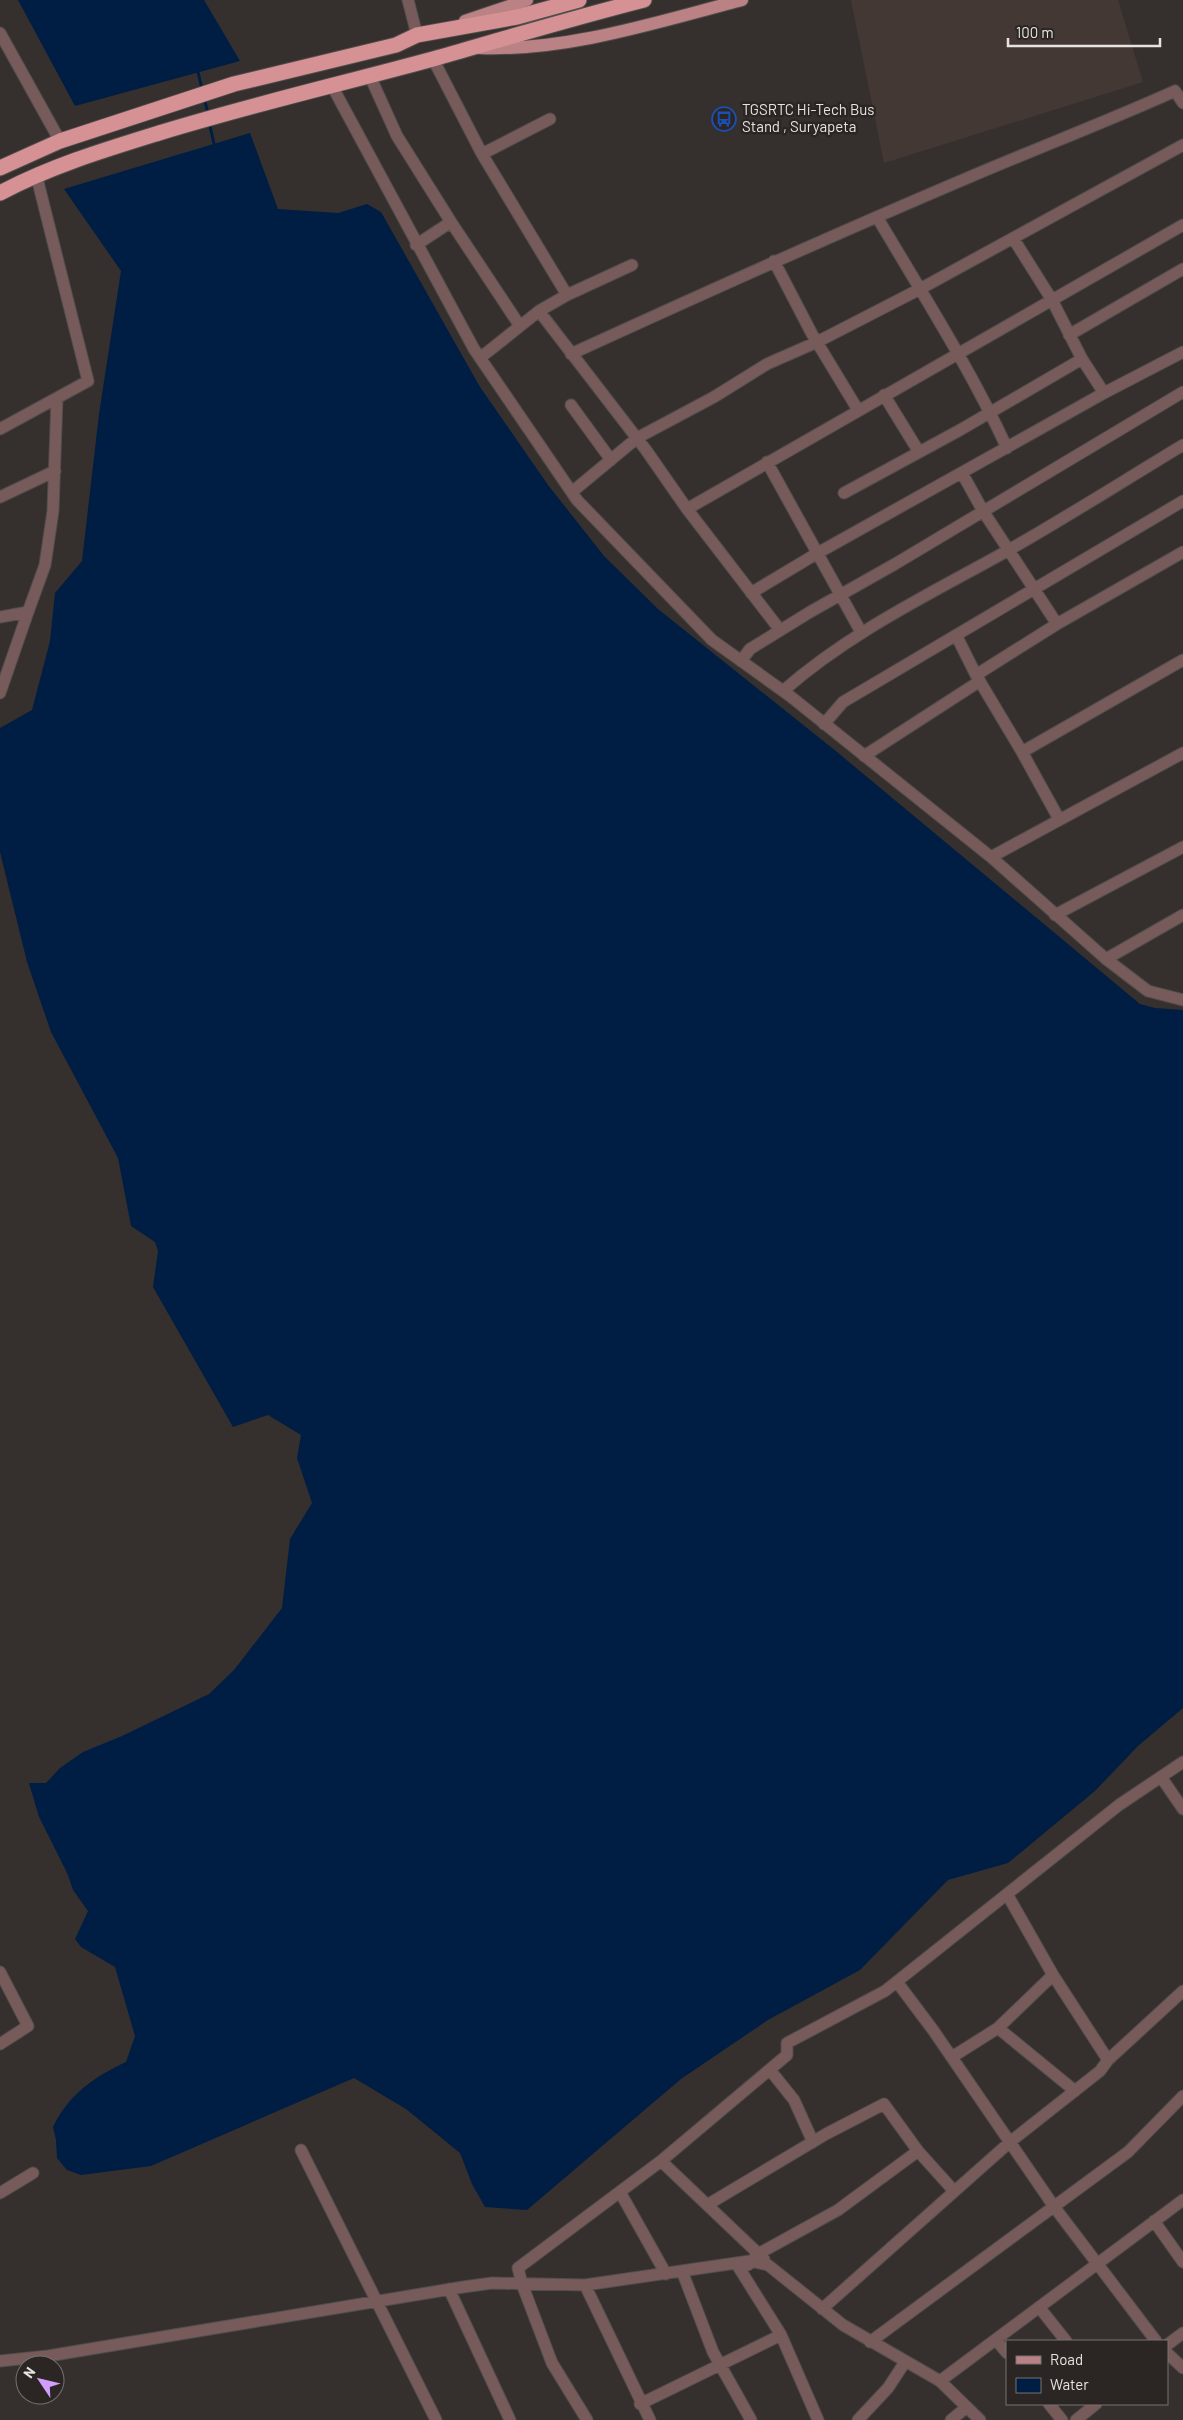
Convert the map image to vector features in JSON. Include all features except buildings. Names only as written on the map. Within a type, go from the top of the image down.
[{"type":"highway","points":[[0,168],[60,141],[182,103],[234,84],[396,45],[417,35],[517,17],[579,0]]},
{"type":"highway","points":[[0,193],[36,174],[73,159],[188,124],[331,84],[433,59],[644,0]]},
{"type":"main road","points":[[417,35],[527,0]]},
{"type":"main road","points":[[471,47],[505,49],[539,46],[627,31],[742,0]]},
{"type":"street","points":[[408,0],[417,35]]},
{"type":"street","points":[[0,33],[60,141]]},
{"type":"street","points":[[433,59],[482,154],[567,295]]},
{"type":"street","points":[[369,74],[397,136],[520,326]]},
{"type":"street","points":[[331,84],[416,245],[480,358],[572,492],[712,640],[783,691],[991,857],[1106,959],[1148,991],[1183,1000]]},
{"type":"street","points":[[571,354],[774,261],[1175,91],[1183,103]]},
{"type":"street","points":[[482,154],[550,119]]},
{"type":"street","points":[[572,492],[637,438],[714,397],[767,364],[817,342],[920,289],[1183,144]]},
{"type":"street","points":[[0,429],[88,381],[36,174]]},
{"type":"street","points":[[877,217],[958,353],[1007,448]]},
{"type":"street","points":[[416,245],[451,222]]},
{"type":"street","points":[[687,509],[766,462],[1183,225]]},
{"type":"street","points":[[1012,238],[1052,300],[1082,359],[1104,393]]},
{"type":"street","points":[[774,261],[817,342],[858,410]]},
{"type":"street","points":[[480,358],[539,311],[567,295],[632,265]]},
{"type":"street","points":[[1069,335],[1183,269]]},
{"type":"street","points":[[539,311],[637,438],[687,509],[780,630]]},
{"type":"street","points":[[751,593],[816,554],[1104,393],[1183,352]]},
{"type":"street","points":[[844,493],[920,452],[1082,359]]},
{"type":"street","points":[[741,661],[750,649],[780,630],[1183,392]]},
{"type":"street","points":[[884,395],[920,452]]},
{"type":"street","points":[[1,687],[45,565],[54,512],[57,398]]},
{"type":"street","points":[[571,405],[611,460]]},
{"type":"street","points":[[783,691],[810,668],[861,632],[1008,550],[1183,445]]},
{"type":"street","points":[[766,462],[861,632]]},
{"type":"street","points":[[0,497],[55,471]]},
{"type":"street","points":[[962,473],[983,511],[1057,624]]},
{"type":"street","points":[[824,724],[843,702],[1183,501]]},
{"type":"street","points":[[864,756],[1057,624],[1183,552]]},
{"type":"street","points":[[0,617],[28,612]]},
{"type":"street","points":[[956,635],[978,678],[1059,819]]},
{"type":"street","points":[[1022,752],[1183,660]]},
{"type":"street","points":[[991,857],[1183,753]]},
{"type":"street","points":[[1055,915],[1183,847]]},
{"type":"street","points":[[1106,959],[1183,915]]},
{"type":"street","points":[[587,2420],[552,2363],[522,2284],[518,2268],[661,2161],[770,2070],[787,2055],[787,2043],[885,1991],[1119,1805],[1183,1762]]},
{"type":"street","points":[[1161,1777],[1183,1809]]},
{"type":"street","points":[[1007,1894],[1053,1975],[1108,2060]]},
{"type":"street","points":[[0,1972],[28,2026],[0,2044]]},
{"type":"street","points":[[952,2057],[998,2028],[1053,1975]]},
{"type":"street","points":[[897,1982],[952,2057],[1055,2208],[1155,2340]]},
{"type":"street","points":[[822,2310],[1010,2142],[1100,2071],[1108,2060],[1183,1991]]},
{"type":"street","points":[[998,2028],[1074,2091]]},
{"type":"street","points":[[770,2070],[794,2100],[812,2142]]},
{"type":"street","points":[[870,2342],[1055,2208],[1128,2152],[1183,2096]]},
{"type":"street","points":[[707,2205],[812,2142],[884,2104],[918,2151],[954,2192]]},
{"type":"street","points":[[301,2150],[435,2419]]},
{"type":"street","points":[[0,2361],[97,2348],[492,2283],[585,2285],[736,2263],[754,2257],[838,2210],[918,2151]]},
{"type":"street","points":[[661,2161],[707,2205],[760,2262],[776,2271],[822,2310],[870,2342],[940,2381],[980,2420]]},
{"type":"street","points":[[0,2193],[33,2173]]},
{"type":"street","points":[[620,2192],[666,2274]]},
{"type":"street","points":[[940,2381],[1183,2200]]},
{"type":"street","points":[[1154,2221],[1183,2262]]},
{"type":"street","points":[[743,2277],[754,2257]]},
{"type":"street","points":[[736,2263],[781,2335],[818,2420]]},
{"type":"street","points":[[682,2271],[721,2366],[751,2420]]},
{"type":"street","points":[[585,2285],[640,2404],[650,2420]]},
{"type":"street","points":[[450,2289],[510,2420]]},
{"type":"street","points":[[1039,2307],[1065,2340]]},
{"type":"street","points":[[1168,2344],[1183,2333]]},
{"type":"street","points":[[640,2404],[781,2335]]},
{"type":"street","points":[[996,2340],[1006,2352]]},
{"type":"street","points":[[1168,2354],[1183,2368]]},
{"type":"street","points":[[858,2420],[888,2388],[906,2362]]},
{"type":"street","points":[[1050,2405],[1062,2420]]},
{"type":"street","points":[[1076,2420],[1095,2405]]},
{"type":"street","points":[[951,2420],[967,2407]]},
{"type":"shaded area","points":[[851,0],[1118,0],[1143,82],[884,163]]},
{"type":"water","points":[[18,0],[204,0],[240,61],[75,106]]},
{"type":"water","points":[[250,133],[278,209],[338,213],[367,204],[381,212],[480,387],[548,485],[604,556],[658,609],[837,752],[1140,1004],[1155,1008],[1183,1010],[1183,1708],[1138,1746],[1095,1791],[1008,1863],[948,1880],[860,1970],[768,2020],[681,2079],[527,2210],[485,2207],[472,2184],[460,2153],[406,2109],[354,2078],[151,2166],[81,2175],[67,2170],[57,2158],[53,2127],[59,2115],[75,2096],[93,2080],[126,2062],[135,2036],[115,1967],[81,1947],[75,1939],[88,1911],[73,1890],[68,1875],[39,1817],[29,1783],[46,1783],[60,1768],[83,1752],[122,1736],[209,1694],[234,1670],[282,1608],[290,1539],[312,1503],[297,1458],[301,1435],[268,1415],[233,1427],[153,1287],[158,1251],[155,1242],[131,1226],[118,1158],[51,1032],[27,962],[0,852],[0,728],[32,710],[50,641],[55,593],[82,561],[99,414],[121,271],[64,189]]},
{"type":"waterway","points":[[198,72],[202,89]]},
{"type":"waterway","points":[[204,98],[208,113]]},
{"type":"waterway","points":[[209,122],[215,148]]},
{"type":"place","name":"TGSRTC Hi-Tech Bus Stand , Suryapeta","points":[[724,119]]}]
